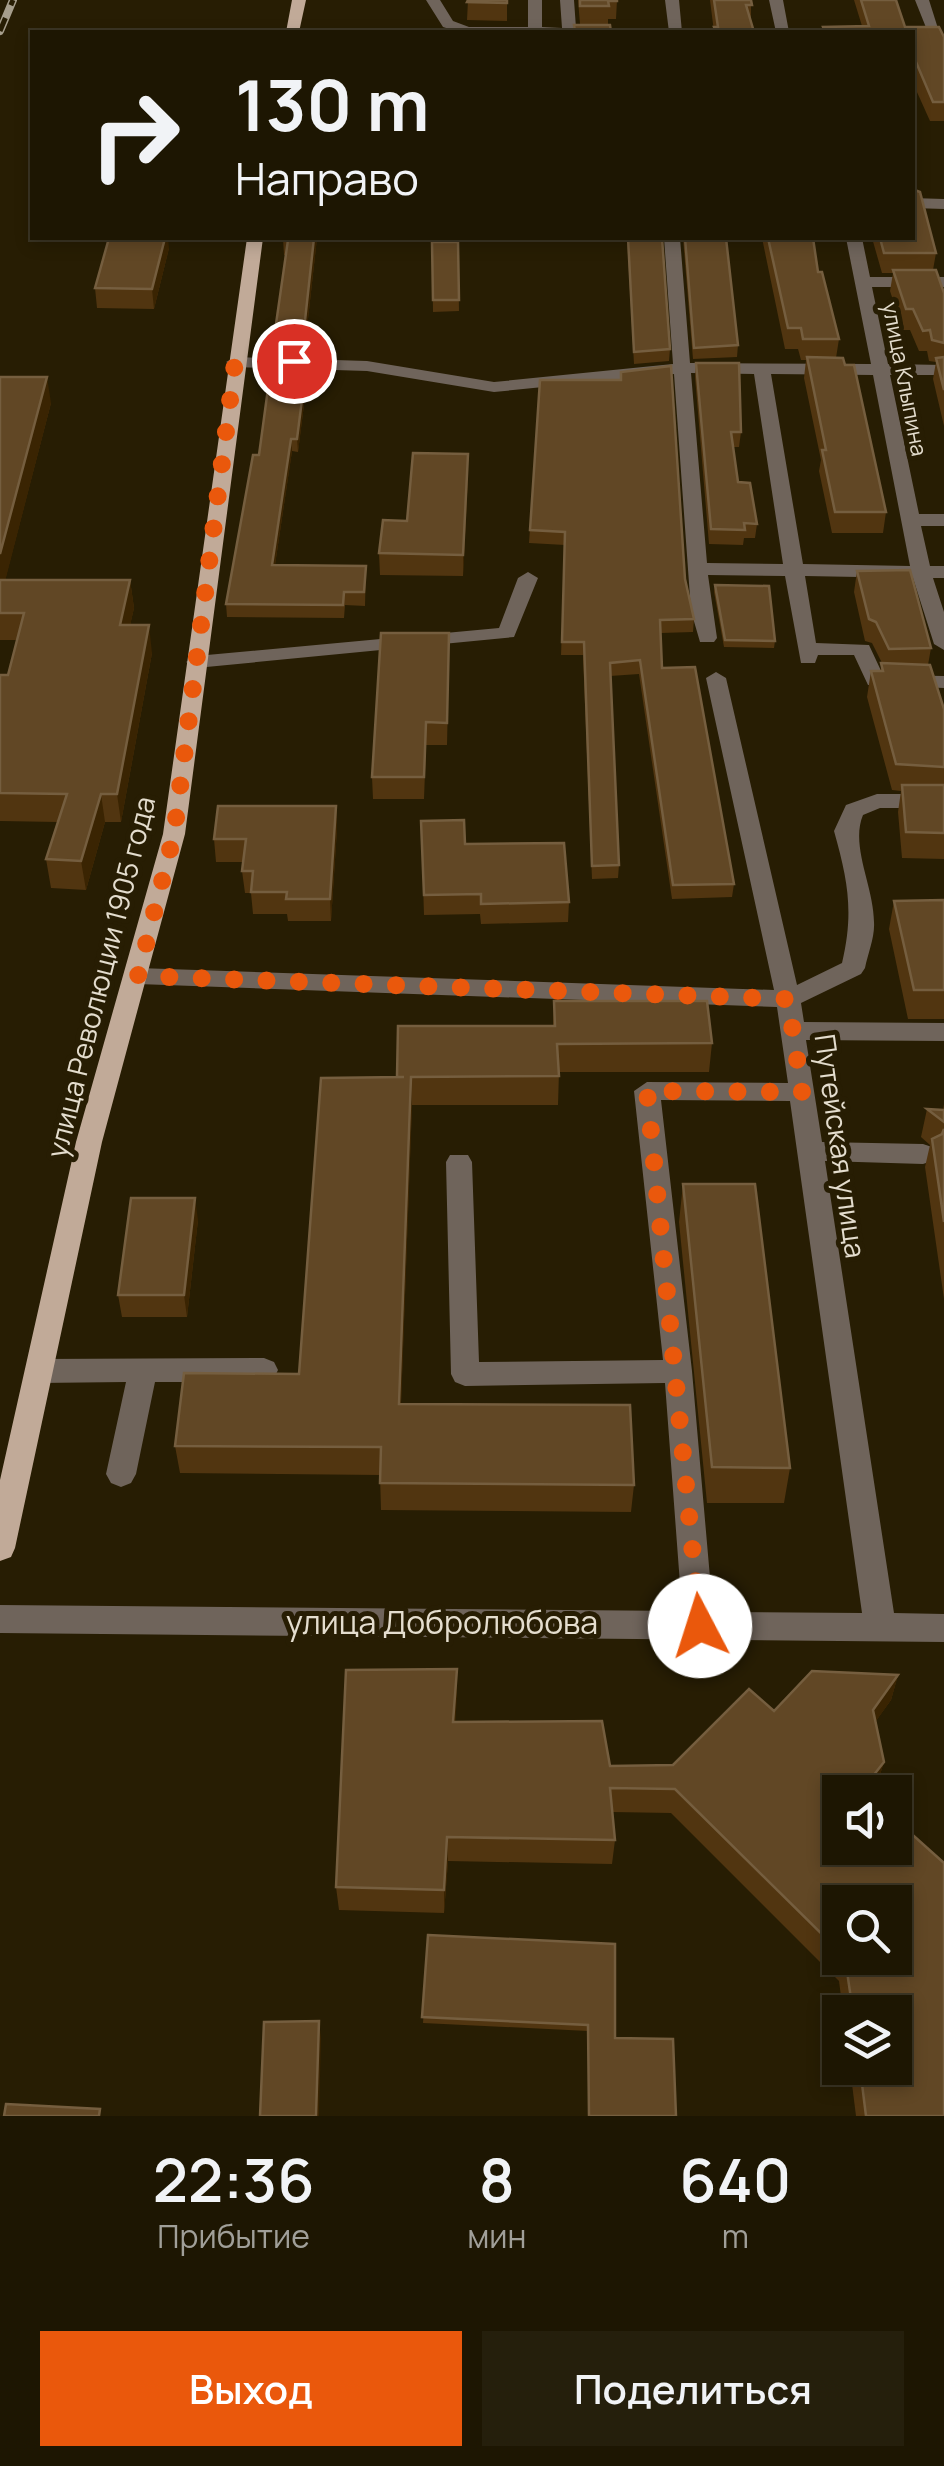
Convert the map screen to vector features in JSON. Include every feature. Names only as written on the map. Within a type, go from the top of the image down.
[{"type":"main road","points":[[292,30],[299,0]]},
{"type":"main road","name":"улица Революции 1905 года","points":[[0,1548],[89,1142],[138,976],[174,834],[235,362],[255,240]]},
{"type":"street","points":[[434,0],[448,24],[456,28],[496,30]]},
{"type":"street","points":[[536,0],[536,30]]},
{"type":"street","points":[[566,0],[569,30]]},
{"type":"street","points":[[672,0],[676,30]]},
{"type":"street","points":[[776,0],[783,30]]},
{"type":"street","points":[[922,0],[940,34]]},
{"type":"street","points":[[915,202],[944,204]]},
{"type":"street","points":[[672,240],[707,638]]},
{"type":"street","name":"улица Клыпина","points":[[854,240],[921,572],[944,644]]},
{"type":"street","points":[[864,282],[944,282]]},
{"type":"street","points":[[235,362],[367,366],[494,387],[682,368],[944,370]]},
{"type":"street","points":[[762,369],[807,654],[862,649],[875,681],[944,682]]},
{"type":"street","points":[[910,520],[944,520]]},
{"type":"street","points":[[698,569],[944,572]]},
{"type":"street","points":[[196,662],[507,633],[528,578]]},
{"type":"street","name":"Путейская улица","points":[[716,678],[788,999],[880,1627]]},
{"type":"street","points":[[138,976],[788,999],[853,968],[863,926],[859,880],[845,831],[854,810],[877,801],[944,801]]},
{"type":"street","points":[[793,1031],[944,1032]]},
{"type":"street","points":[[700,1626],[678,1371],[647,1091],[802,1092]]},
{"type":"street","points":[[810,1151],[924,1154]]},
{"type":"street","points":[[460,1162],[466,1374],[678,1371]]},
{"type":"street","points":[[38,1372],[264,1370]]},
{"type":"street","points":[[120,1474],[143,1371]]},
{"type":"street","name":"улица Добролюбова","points":[[0,1620],[944,1628]]},
{"type":"building","points":[[507,0],[507,3],[467,2]]},
{"type":"building","points":[[580,0],[617,1],[608,1],[609,6],[580,6]]},
{"type":"building","points":[[714,0],[751,0],[752,5],[746,5],[753,30],[715,30]]},
{"type":"building","points":[[861,0],[896,0],[905,27],[939,27],[944,37],[944,102],[933,102],[915,62],[915,30],[823,27],[869,26]]},
{"type":"building","points":[[574,25],[610,25],[611,30],[575,30]]},
{"type":"building","points":[[915,190],[920,192],[936,253],[884,253],[881,240],[915,240]]},
{"type":"building","points":[[108,240],[164,240],[152,289],[95,288]]},
{"type":"building","points":[[288,240],[314,240],[303,339],[274,338]]},
{"type":"building","points":[[628,240],[662,240],[670,349],[634,352]]},
{"type":"building","points":[[685,240],[726,240],[738,345],[694,348]]},
{"type":"building","points":[[768,240],[813,240],[818,272],[822,272],[839,339],[803,339],[801,328],[788,328]]},
{"type":"building","points":[[432,242],[458,242],[459,300],[433,300]]},
{"type":"building","points":[[893,270],[936,270],[944,293],[944,343],[932,340],[930,330],[923,331],[913,309],[906,309]]},
{"type":"building","points":[[807,357],[843,358],[845,365],[854,365],[886,512],[835,512]]},
{"type":"building","points":[[944,357],[944,390],[936,358]]},
{"type":"building","points":[[272,359],[300,360],[299,368],[306,368],[297,439],[291,439],[272,565],[366,566],[364,592],[344,592],[343,605],[226,604],[253,455],[259,455]]},
{"type":"building","points":[[696,363],[739,363],[741,432],[731,432],[738,482],[750,483],[757,524],[744,523],[745,530],[711,529]]},
{"type":"building","points":[[671,366],[685,579],[694,619],[660,620],[662,668],[695,667],[734,884],[673,885],[640,660],[610,663],[619,865],[592,866],[584,642],[562,642],[565,532],[530,530],[540,380],[621,380],[621,372]]},
{"type":"building","points":[[0,377],[47,377],[0,554]]},
{"type":"building","points":[[413,453],[468,454],[463,555],[379,553],[383,520],[407,521]]},
{"type":"building","points":[[910,570],[931,648],[889,649],[876,622],[869,619],[857,571]]},
{"type":"building","points":[[0,580],[130,580],[120,625],[149,625],[117,794],[101,794],[81,861],[46,859],[67,794],[0,793],[0,675],[8,675],[24,613],[0,613]]},
{"type":"building","points":[[715,585],[769,586],[775,641],[725,640]]},
{"type":"building","points":[[381,633],[449,633],[447,723],[426,722],[424,777],[372,777]]},
{"type":"building","points":[[881,663],[930,665],[944,709],[944,767],[896,764],[871,671],[883,671]]},
{"type":"building","points":[[902,785],[944,785],[944,833],[906,832]]},
{"type":"building","points":[[218,806],[336,806],[330,899],[286,899],[287,892],[251,892],[253,871],[242,871],[246,839],[214,839]]},
{"type":"building","points":[[464,820],[465,844],[564,843],[569,902],[481,904],[481,894],[424,895],[421,821]]},
{"type":"building","points":[[944,900],[944,990],[914,990],[894,901]]},
{"type":"building","points":[[554,1001],[707,1001],[712,1043],[557,1044],[559,1076],[411,1077],[399,1404],[630,1405],[634,1485],[380,1483],[381,1447],[175,1446],[184,1373],[299,1374],[321,1078],[404,1077],[397,1077],[398,1026],[555,1026]]},
{"type":"building","points":[[927,1109],[944,1110],[944,1122]]},
{"type":"building","points":[[944,1129],[944,1222],[932,1139]]},
{"type":"building","points":[[683,1184],[755,1184],[790,1468],[712,1467]]},
{"type":"building","points":[[131,1198],[195,1198],[184,1295],[118,1295]]},
{"type":"building","points":[[457,1669],[453,1722],[602,1721],[610,1766],[673,1765],[749,1689],[774,1711],[812,1671],[898,1675],[873,1710],[884,1762],[874,1775],[822,1775],[822,1865],[912,1865],[912,1834],[944,1863],[944,2116],[866,2116],[862,2085],[912,2085],[912,1995],[850,1995],[848,1975],[912,1975],[912,1885],[822,1885],[822,1934],[675,1789],[610,1788],[615,1840],[447,1837],[444,1890],[336,1887],[346,1670]]},
{"type":"building","points":[[428,1935],[615,1944],[615,2038],[673,2039],[676,2116],[589,2116],[588,2025],[422,2017]]},
{"type":"building","points":[[319,2021],[316,2116],[260,2116],[264,2022]]},
{"type":"building","points":[[6,2104],[100,2109],[99,2116],[4,2116]]},
{"type":"railway","points":[[0,31],[13,0]]},
{"type":"route","points":[[294,361],[235,362],[174,834],[138,976],[788,999],[802,1092],[647,1091],[678,1371],[700,1626]]}]
